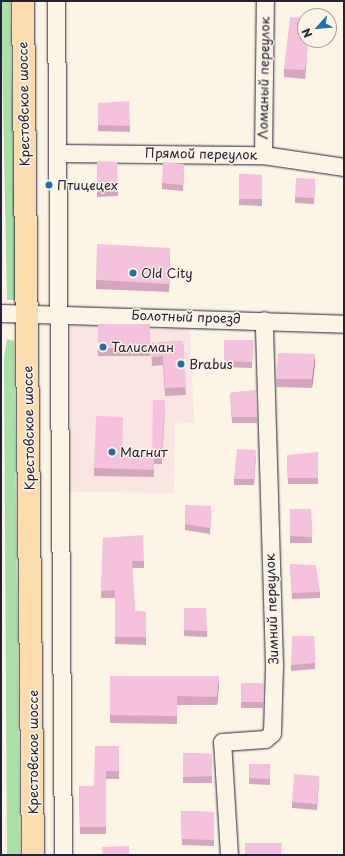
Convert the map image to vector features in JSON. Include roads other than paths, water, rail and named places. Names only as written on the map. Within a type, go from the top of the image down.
[{"type":"main road","name":"Крестовское шоссе","points":[[23,1],[34,855]]},
{"type":"street","points":[[56,1],[60,313],[63,855]]},
{"type":"street","name":"Ломаный переулок","points":[[263,155],[265,1]]},
{"type":"street","name":"Прямой переулок","points":[[58,153],[263,155],[344,167]]},
{"type":"street","name":"Болотный проезд","points":[[1,313],[60,313],[344,324]]},
{"type":"street","name":"Зимний переулок","points":[[228,855],[222,742],[265,739],[272,733],[274,665],[264,320]]},
{"type":"place","name":"Птицецех","points":[[49,185]]},
{"type":"place","name":"Old City","points":[[133,273]]},
{"type":"place","name":"Талисман","points":[[103,347]]},
{"type":"place","name":"Brabus","points":[[181,364]]},
{"type":"place","name":"Магнит","points":[[112,452]]}]
